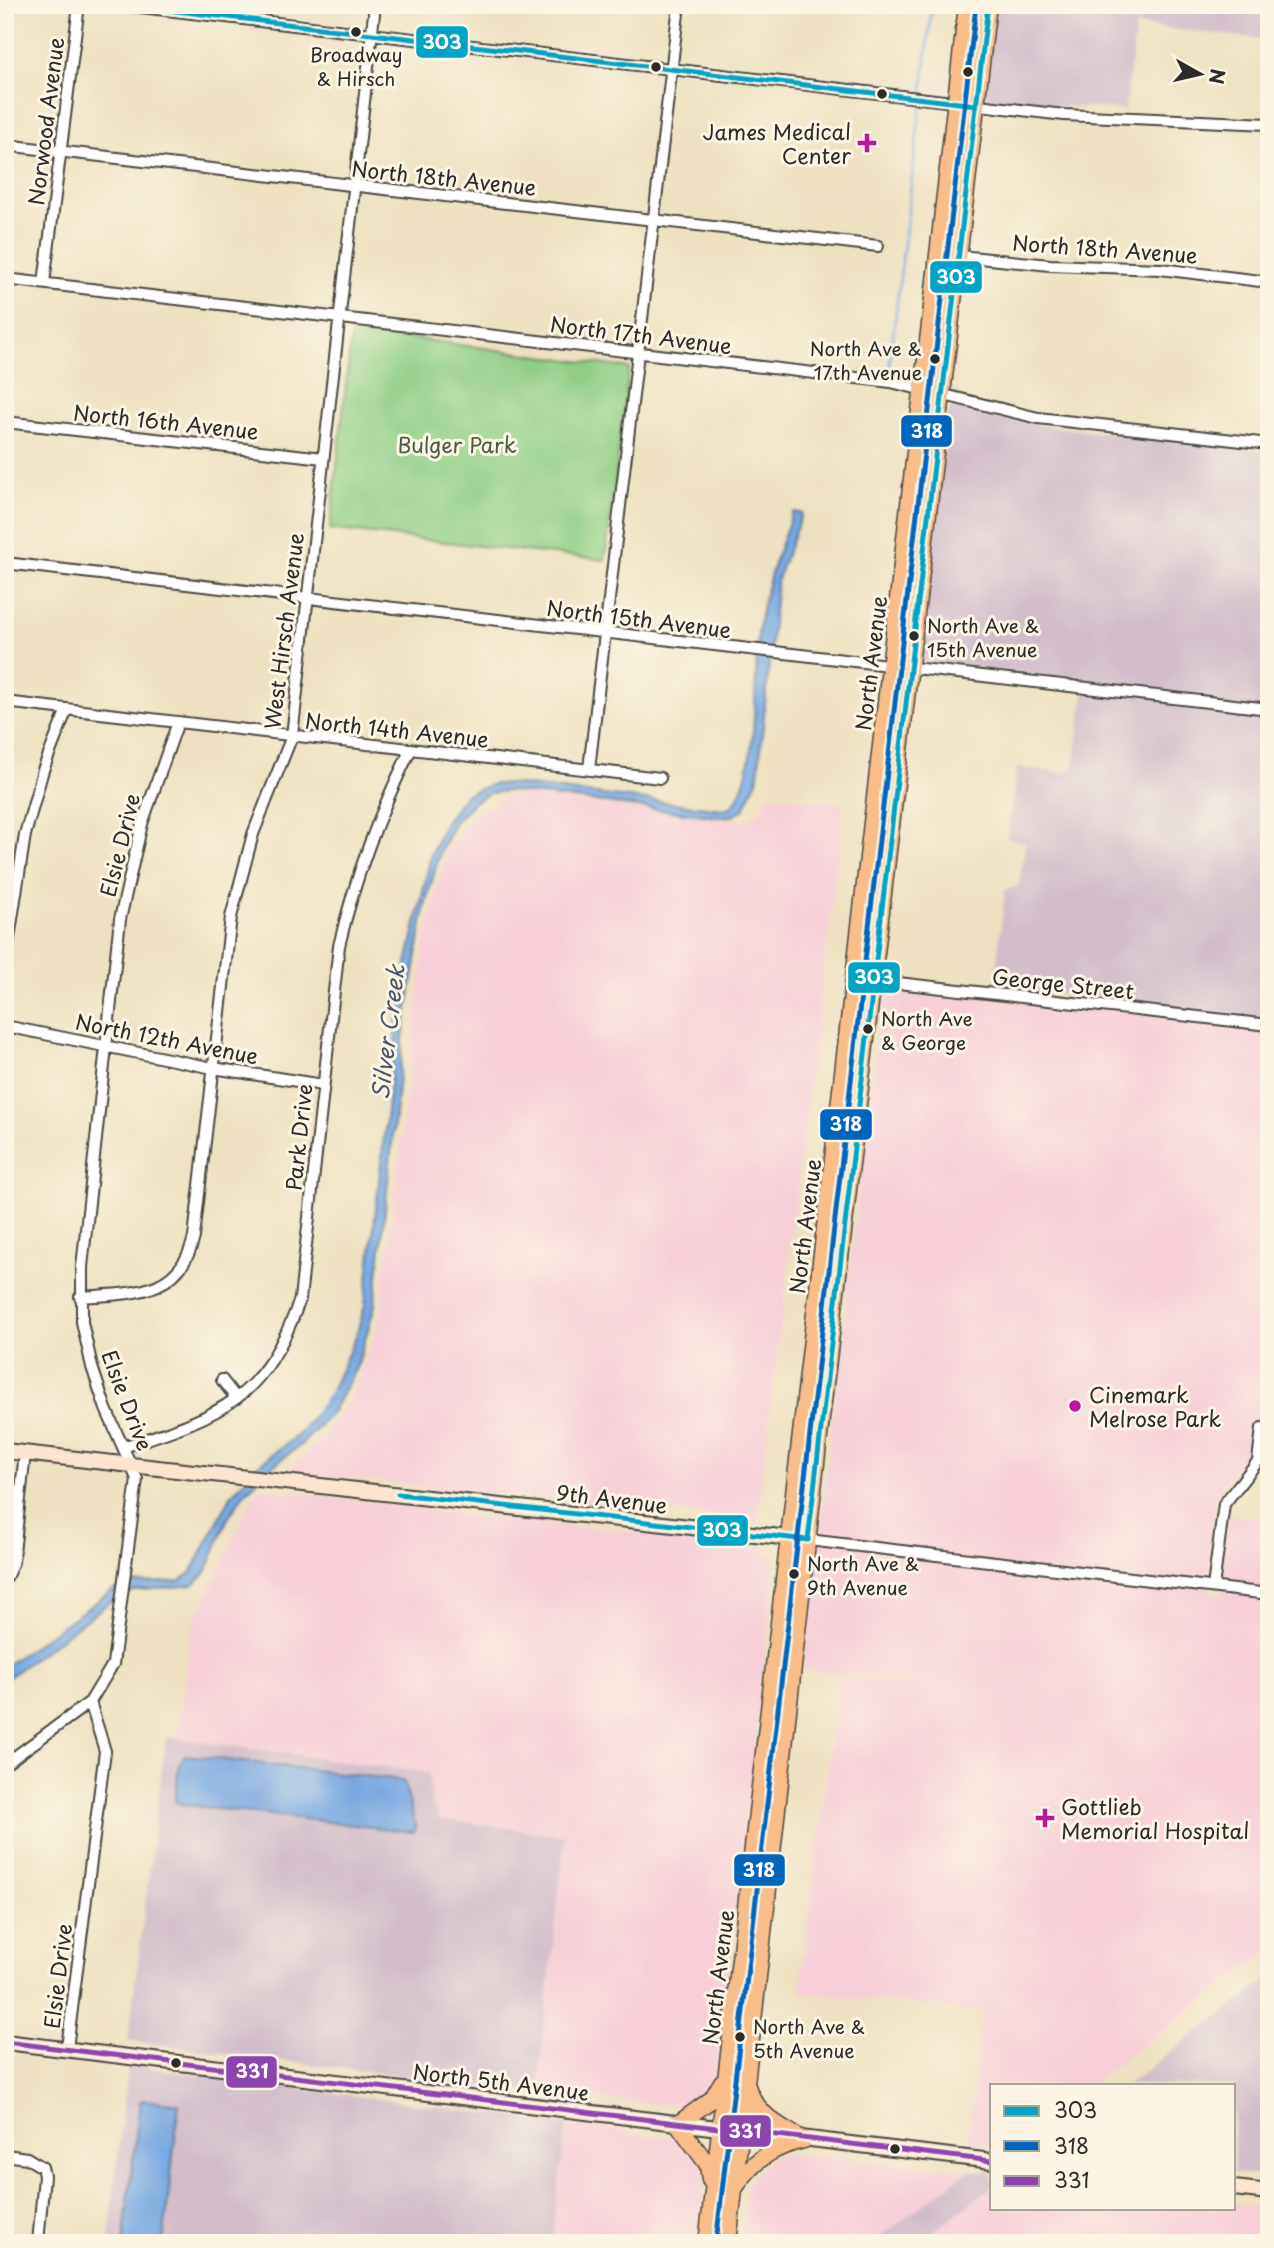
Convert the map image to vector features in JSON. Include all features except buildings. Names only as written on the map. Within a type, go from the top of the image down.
[{"type":"main road","name":"North Avenue","points":[[707,2243],[967,5]]},
{"type":"main road","name":"North Avenue","points":[[728,2243],[988,5]]},
{"type":"main road","points":[[711,2207],[708,2165],[678,2124],[712,2099],[720,2088],[727,2068]]},
{"type":"main road","points":[[745,2081],[760,2110],[780,2127],[804,2140]]},
{"type":"main road","points":[[733,2191],[759,2158],[784,2145],[804,2140]]},
{"type":"street","name":"Norwood Avenue","points":[[44,284],[79,5]]},
{"type":"street","points":[[123,5],[1064,115],[1269,124]]},
{"type":"street","name":"West Hirsch Avenue","points":[[80,1297],[135,1292],[169,1280],[185,1262],[194,1237],[226,953],[237,889],[264,801],[292,736],[376,5]]},
{"type":"street","points":[[589,769],[679,5]]},
{"type":"street","name":"North 18th Avenue","points":[[5,145],[878,246]]},
{"type":"street","name":"North 18th Avenue","points":[[939,254],[1050,265],[1160,269],[1269,282]]},
{"type":"street","points":[[5,305],[7,279]]},
{"type":"street","name":"North 17th Avenue","points":[[7,279],[891,382],[1016,414],[1269,444]]},
{"type":"street","name":"North 16th Avenue","points":[[5,422],[323,458]]},
{"type":"street","name":"North 15th Avenue","points":[[5,563],[1269,709]]},
{"type":"street","name":"North 14th Avenue","points":[[5,702],[660,778]]},
{"type":"street","points":[[5,964],[25,835],[43,770],[67,709]]},
{"type":"street","name":"Elsie Drive","points":[[67,2048],[104,1751],[90,1702],[113,1664],[136,1479],[106,1409],[92,1367],[80,1297],[120,919],[133,857],[149,801],[178,722]]},
{"type":"street","name":"Park Drive","points":[[124,1447],[217,1413],[258,1380],[275,1358],[300,1299],[339,946],[353,890],[379,815],[411,749]]},
{"type":"street","name":"George Street","points":[[854,978],[1269,1025]]},
{"type":"street","name":"North 12th Avenue","points":[[5,1026],[213,1068],[323,1084]]},
{"type":"street","points":[[222,1380],[236,1398]]},
{"type":"street","points":[[1213,1587],[1224,1504],[1258,1461],[1262,1428],[1269,1429]]},
{"type":"street","name":"9th Avenue","points":[[5,1451],[1269,1594]]},
{"type":"street","points":[[5,1580],[13,1562],[25,1453]]},
{"type":"street","points":[[5,1764],[90,1702]]},
{"type":"street","name":"North 5th Avenue","points":[[5,2042],[990,2161]]},
{"type":"street","points":[[5,2155],[27,2158],[42,2167],[38,2243]]},
{"type":"street","points":[[1236,2188],[1269,2192]]},
{"type":"shaded area","points":[[995,5],[1269,5],[1269,40],[1136,25],[1125,110],[982,101]]},
{"type":"shaded area","points":[[955,405],[1046,426],[1269,451],[1269,1025],[1165,1014],[1164,1006],[994,986],[1005,890],[1018,886],[1026,842],[1007,838],[1017,767],[1063,773],[1074,766],[1086,682],[919,661],[948,413]]},
{"type":"shaded area","points":[[518,794],[745,822],[761,810],[769,795],[844,803],[757,1520],[286,1472],[322,1438],[349,1400],[374,1338],[380,1313],[426,929],[445,856],[472,817],[503,797]]},
{"type":"shaded area","points":[[883,985],[1269,1025],[1269,1420],[1215,1497],[1208,1592],[1221,1594],[1228,1514],[1269,1519],[1269,1951],[1090,2084],[990,2084],[990,2144],[968,2141],[982,2012],[799,1992],[839,1677],[914,1685],[915,1682],[803,1670]]},
{"type":"shaded area","points":[[258,1488],[531,1523],[755,1543],[776,1559],[717,2077],[707,2094],[693,2107],[537,2093],[565,1836],[440,1819],[432,1804],[429,1773],[177,1738],[191,1629]]},
{"type":"shaded area","points":[[166,1737],[429,1773],[432,1804],[440,1819],[565,1836],[537,2093],[128,2041]]},
{"type":"shaded area","points":[[1269,1979],[1269,2177],[1236,2173],[1236,2084],[1127,2084]]},
{"type":"shaded area","points":[[128,2065],[567,2124],[551,2243],[108,2243]]},
{"type":"shaded area","points":[[567,2124],[674,2138],[694,2149],[703,2165],[704,2184],[698,2243],[551,2243]]},
{"type":"shaded area","points":[[776,2154],[969,2170],[872,2243],[741,2243],[747,2182]]},
{"type":"shaded area","points":[[969,2170],[990,2172],[990,2189],[918,2243],[872,2243]]},
{"type":"shaded area","points":[[990,2189],[990,2210],[1236,2210],[1236,2203],[1269,2207],[1269,2243],[918,2243]]},
{"type":"green space","name":"Bulger Park","points":[[352,330],[629,368],[605,560],[330,529]]},
{"type":"water","points":[[793,512],[802,513],[777,580],[758,778],[744,809],[733,816],[718,817],[510,791],[489,793],[473,803],[455,822],[440,852],[425,906],[403,1039],[375,1305],[358,1364],[332,1413],[302,1444],[274,1465],[243,1495],[227,1520],[206,1573],[193,1585],[134,1591],[110,1602],[5,1680],[5,1666],[113,1590],[136,1583],[180,1581],[192,1571],[232,1494],[257,1466],[299,1434],[328,1398],[356,1336],[365,1305],[400,995],[431,855],[444,823],[466,794],[493,784],[723,809],[731,807],[740,793],[751,751],[758,635],[763,603]]},
{"type":"water","points":[[185,1755],[400,1780],[404,1782],[416,1829],[413,1832],[179,1804],[175,1801],[179,1765]]},
{"type":"water","points":[[144,2100],[179,2104],[163,2243],[123,2243],[140,2102]]},
{"type":"waterway","points":[[922,96],[932,5]]},
{"type":"waterway","points":[[889,369],[921,103]]},
{"type":"waterway","name":"Silver Creek","points":[[314,1415],[333,1389]]},
{"type":"transit line","name":"303","points":[[125,5],[976,105]]},
{"type":"transit line","name":"303","points":[[398,1494],[808,1540],[988,5]]},
{"type":"transit line","name":"318","points":[[716,2243],[976,6]]},
{"type":"transit line","name":"331","points":[[5,2042],[990,2161]]},
{"type":"place","name":"Broadway & Hirsch","points":[[356,32]]},
{"type":"place","name":"James Medical Center","points":[[867,143]]},
{"type":"place","name":"North Ave & 17th Avenue","points":[[935,359]]},
{"type":"place","name":"North Ave & 15th Avenue","points":[[914,636]]},
{"type":"place","name":"North Ave & George","points":[[868,1029]]},
{"type":"place","name":"Cinemark Melrose Park","points":[[1075,1406]]},
{"type":"place","name":"North Ave & 9th Avenue","points":[[794,1574]]},
{"type":"place","name":"Gottlieb Memorial Hospital","points":[[1045,1818]]},
{"type":"place","name":"North Ave & 5th Avenue","points":[[740,2037]]}]
